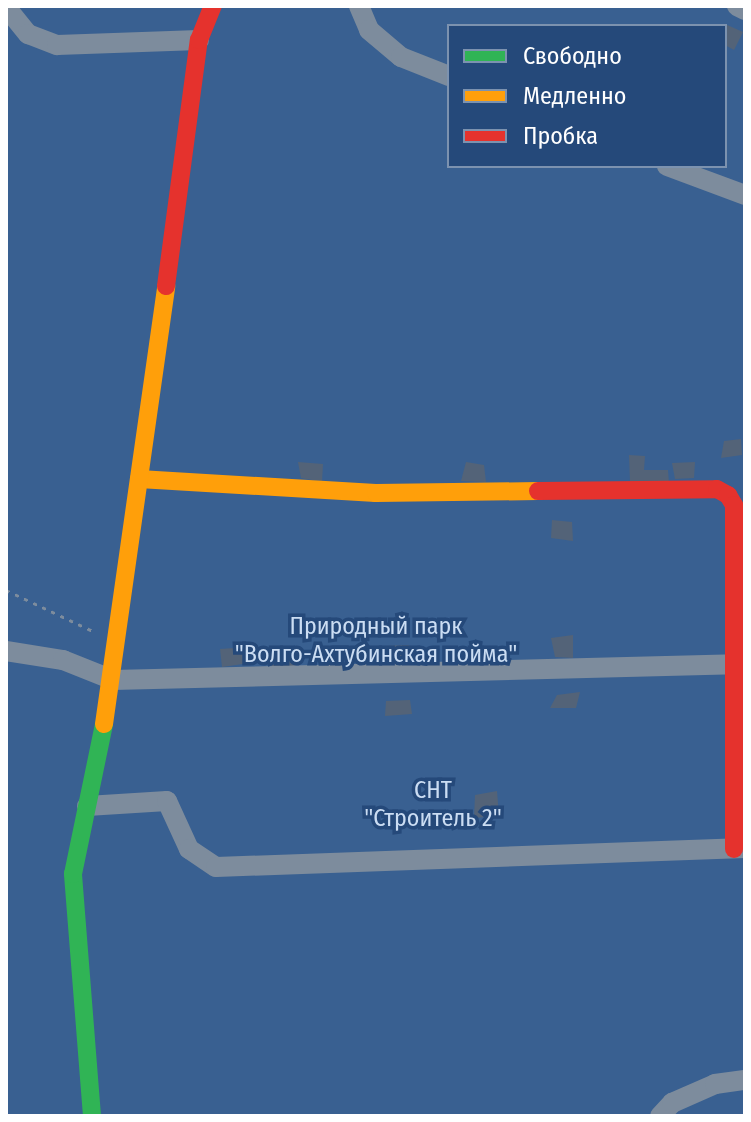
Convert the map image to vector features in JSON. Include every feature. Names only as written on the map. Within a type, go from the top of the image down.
[{"type":"street","points":[[92,1116],[73,874],[113,680],[199,40],[213,6]]},
{"type":"street","points":[[359,6],[369,30],[401,57],[447,75]]},
{"type":"street","points":[[737,6],[745,10]]},
{"type":"street","points":[[6,7],[28,34],[57,45],[199,40]]},
{"type":"street","points":[[672,168],[745,195]]},
{"type":"street","points":[[87,806],[167,801],[189,849],[216,867],[740,848],[740,664],[734,505],[728,495],[717,489],[376,493],[139,479]]},
{"type":"street","points":[[6,651],[63,660],[113,680],[740,664]]},
{"type":"street","points":[[660,1116],[672,1103],[715,1084],[745,1080]]},
{"type":"path","points":[[6,590],[117,642]]},
{"type":"green space","name":"СНТ \"Строитель 2\"","points":[[6,6],[745,6],[745,1116],[6,1116]]},
{"type":"building","points":[[727,25],[743,32],[734,50],[727,46]]},
{"type":"building","points":[[741,439],[742,455],[721,458],[724,441]]},
{"type":"building","points":[[629,455],[645,456],[644,470],[668,470],[669,483],[630,482]]},
{"type":"building","points":[[298,462],[323,464],[322,482],[301,478]]},
{"type":"building","points":[[466,462],[484,465],[486,482],[461,481]]},
{"type":"building","points":[[695,462],[694,478],[675,479],[672,463]]},
{"type":"building","points":[[552,520],[572,522],[573,541],[551,538]]},
{"type":"building","points":[[573,635],[573,658],[555,657],[551,638]]},
{"type":"building","points":[[409,645],[408,659],[384,661],[385,646]]},
{"type":"building","points":[[249,647],[250,663],[222,667],[220,649]]},
{"type":"building","points":[[272,651],[296,652],[295,668],[271,667]]},
{"type":"building","points":[[580,692],[576,708],[550,708],[557,695]]},
{"type":"building","points":[[410,700],[412,714],[385,716],[386,701]]},
{"type":"building","points":[[497,791],[499,816],[474,818],[475,795]]},
{"type":"traffic: fast","points":[[92,1116],[73,874],[104,724]]},
{"type":"traffic: slow","points":[[104,724],[166,286]]},
{"type":"traffic: slow","points":[[139,479],[376,493],[538,491]]},
{"type":"traffic: jam","points":[[166,286],[199,40],[213,6]]},
{"type":"traffic: jam","points":[[538,491],[717,489],[728,495],[734,505],[734,849]]},
{"type":"park label","name":"Природный парк \"Волго-Ахтубинская пойма\"","points":[[376,641]]}]
